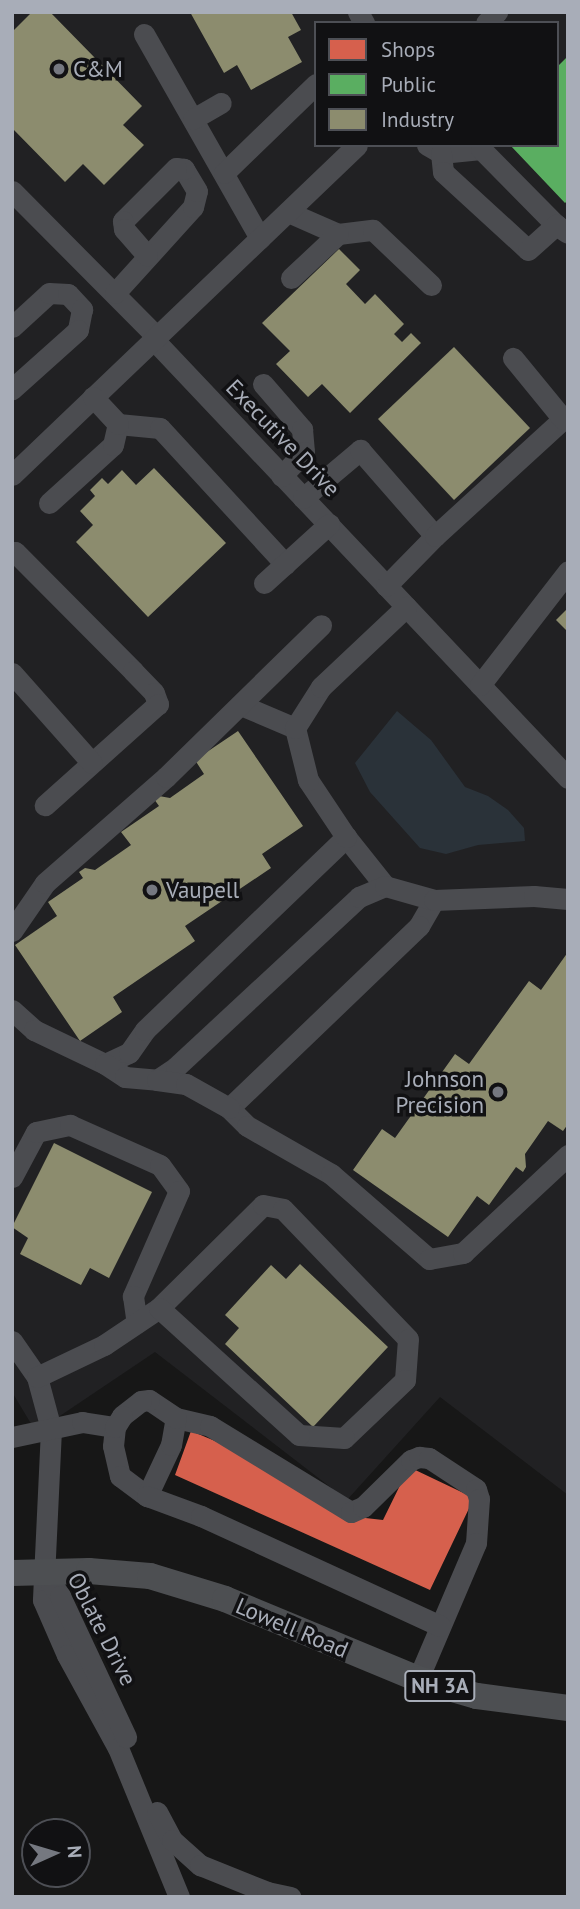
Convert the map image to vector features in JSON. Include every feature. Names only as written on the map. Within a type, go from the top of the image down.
[{"type":"main road","name":"Lowell Road","points":[[12,1573],[42,1570],[150,1576],[191,1587],[418,1679],[477,1696],[568,1708]]},
{"type":"street","points":[[144,34],[260,238]]},
{"type":"street","points":[[224,173],[314,86]]},
{"type":"street","points":[[193,119],[221,103]]},
{"type":"street","points":[[17,462],[93,397],[355,147]]},
{"type":"street","points":[[434,149],[481,149],[562,229],[528,250],[443,172],[434,149]]},
{"type":"street","name":"Executive Drive","points":[[12,191],[115,293],[282,476],[568,778]]},
{"type":"street","points":[[288,212],[338,234],[373,230],[430,285]]},
{"type":"street","points":[[291,278],[338,234]]},
{"type":"street","points":[[115,293],[147,255]]},
{"type":"street","points":[[12,327],[49,293],[68,294],[82,309],[78,330],[12,389]]},
{"type":"street","points":[[386,586],[435,536],[563,419],[513,358]]},
{"type":"street","points":[[263,384],[302,429],[304,452],[282,476]]},
{"type":"street","points":[[93,397],[118,424],[160,428],[285,564]]},
{"type":"street","points":[[49,503],[113,445],[118,424]]},
{"type":"street","points":[[303,498],[360,450],[435,536]]},
{"type":"street","points":[[264,583],[329,524]]},
{"type":"street","points":[[12,553],[15,552],[154,693],[158,705],[45,805]]},
{"type":"street","points":[[480,685],[568,571]]},
{"type":"street","points":[[406,607],[321,687],[295,728],[308,780],[346,837],[385,886],[434,900],[534,896],[568,899]]},
{"type":"street","points":[[12,931],[45,883],[166,777],[321,625]]},
{"type":"street","points":[[12,673],[92,763]]},
{"type":"street","points":[[241,705],[295,728]]},
{"type":"street","points":[[105,1064],[129,1053],[145,1030],[346,837]]},
{"type":"street","points":[[157,1080],[176,1068],[359,897],[385,886]]},
{"type":"street","points":[[229,1108],[419,926],[434,900]]},
{"type":"street","points":[[12,1010],[34,1030],[105,1064],[125,1077],[186,1084],[229,1108],[247,1126],[331,1174],[429,1259],[463,1253],[568,1155]]},
{"type":"street","points":[[12,1177],[36,1132],[70,1125],[160,1166],[178,1191],[133,1296],[137,1323]]},
{"type":"street","points":[[37,1377],[104,1345],[159,1308],[263,1205],[283,1209],[408,1339],[405,1380],[344,1438],[299,1435],[159,1308]]},
{"type":"street","points":[[12,1342],[37,1377],[51,1429],[51,1474],[42,1570]]},
{"type":"street","points":[[418,1679],[476,1543],[479,1499],[468,1481],[429,1458],[419,1457],[411,1460],[363,1507],[351,1512],[210,1426],[176,1418],[149,1400],[141,1401],[122,1416],[115,1427],[113,1446],[120,1476],[147,1496],[201,1516],[440,1626]]},
{"type":"street","points":[[147,1496],[171,1445],[176,1418]]},
{"type":"street","points":[[12,1437],[82,1422],[115,1427]]},
{"type":"street","name":"Oblate Drive","points":[[42,1570],[60,1596],[161,1821],[183,1852],[200,1865],[175,1887],[118,1748],[51,1621],[43,1600],[42,1570]]},
{"type":"street","points":[[200,1865],[267,1892],[289,1897]]},
{"type":"shaded area","points":[[12,12],[568,12],[568,1495],[440,1397],[347,1500],[155,1352],[36,1432],[12,1392]]},
{"type":"shaded area","points":[[397,711],[431,740],[465,787],[488,796],[508,810],[524,828],[525,841],[478,845],[446,854],[420,848],[370,792],[355,763]]},
{"type":"building: Shops","points":[[191,1431],[273,1465],[339,1515],[383,1520],[409,1467],[474,1498],[430,1590],[175,1475]]},
{"type":"building: Public","points":[[568,56],[568,200],[565,203],[512,147],[559,147],[559,65]]},
{"type":"building: Industry","name":"C&M","points":[[32,12],[50,12],[142,106],[123,125],[144,145],[104,185],[83,164],[65,182],[12,128],[12,32]]},
{"type":"building: Industry","points":[[190,12],[291,12],[301,30],[288,37],[302,62],[251,90],[237,65],[224,73]]},
{"type":"building: Industry","points":[[339,249],[360,270],[346,284],[365,304],[375,294],[404,324],[394,334],[402,342],[411,333],[421,343],[350,413],[322,384],[308,397],[276,364],[290,351],[262,323]]},
{"type":"building: Industry","points":[[454,347],[530,428],[454,500],[378,419]]},
{"type":"building: Industry","points":[[154,468],[226,543],[148,617],[76,542],[93,525],[80,511],[95,496],[90,490],[102,478],[108,484],[122,470],[136,485]]},
{"type":"building: Industry","points":[[568,608],[568,632],[556,620]]},
{"type":"building: Industry","name":"Vaupell","points":[[238,731],[303,826],[262,854],[271,868],[185,926],[195,941],[113,997],[122,1012],[80,1041],[15,945],[57,916],[48,902],[83,878],[79,872],[85,868],[95,870],[131,845],[121,832],[159,806],[154,799],[159,796],[170,798],[204,774],[195,760]]},
{"type":"building: Industry","name":"Johnson Precision","points":[[568,952],[568,1124],[563,1131],[548,1121],[525,1154],[526,1167],[523,1172],[516,1167],[489,1205],[477,1196],[448,1237],[353,1170],[382,1129],[395,1138],[455,1054],[469,1064],[529,981],[541,990]]},
{"type":"building: Industry","points":[[54,1143],[152,1192],[109,1278],[90,1268],[81,1285],[20,1254],[28,1238],[12,1227]]},
{"type":"building: Industry","points":[[300,1264],[388,1347],[313,1427],[225,1344],[239,1328],[225,1315],[271,1265],[286,1279]]},
{"type":"place","name":"C&M","points":[[59,69]]},
{"type":"place","name":"Vaupell","points":[[152,890]]},
{"type":"place","name":"Johnson Precision","points":[[498,1092]]}]
